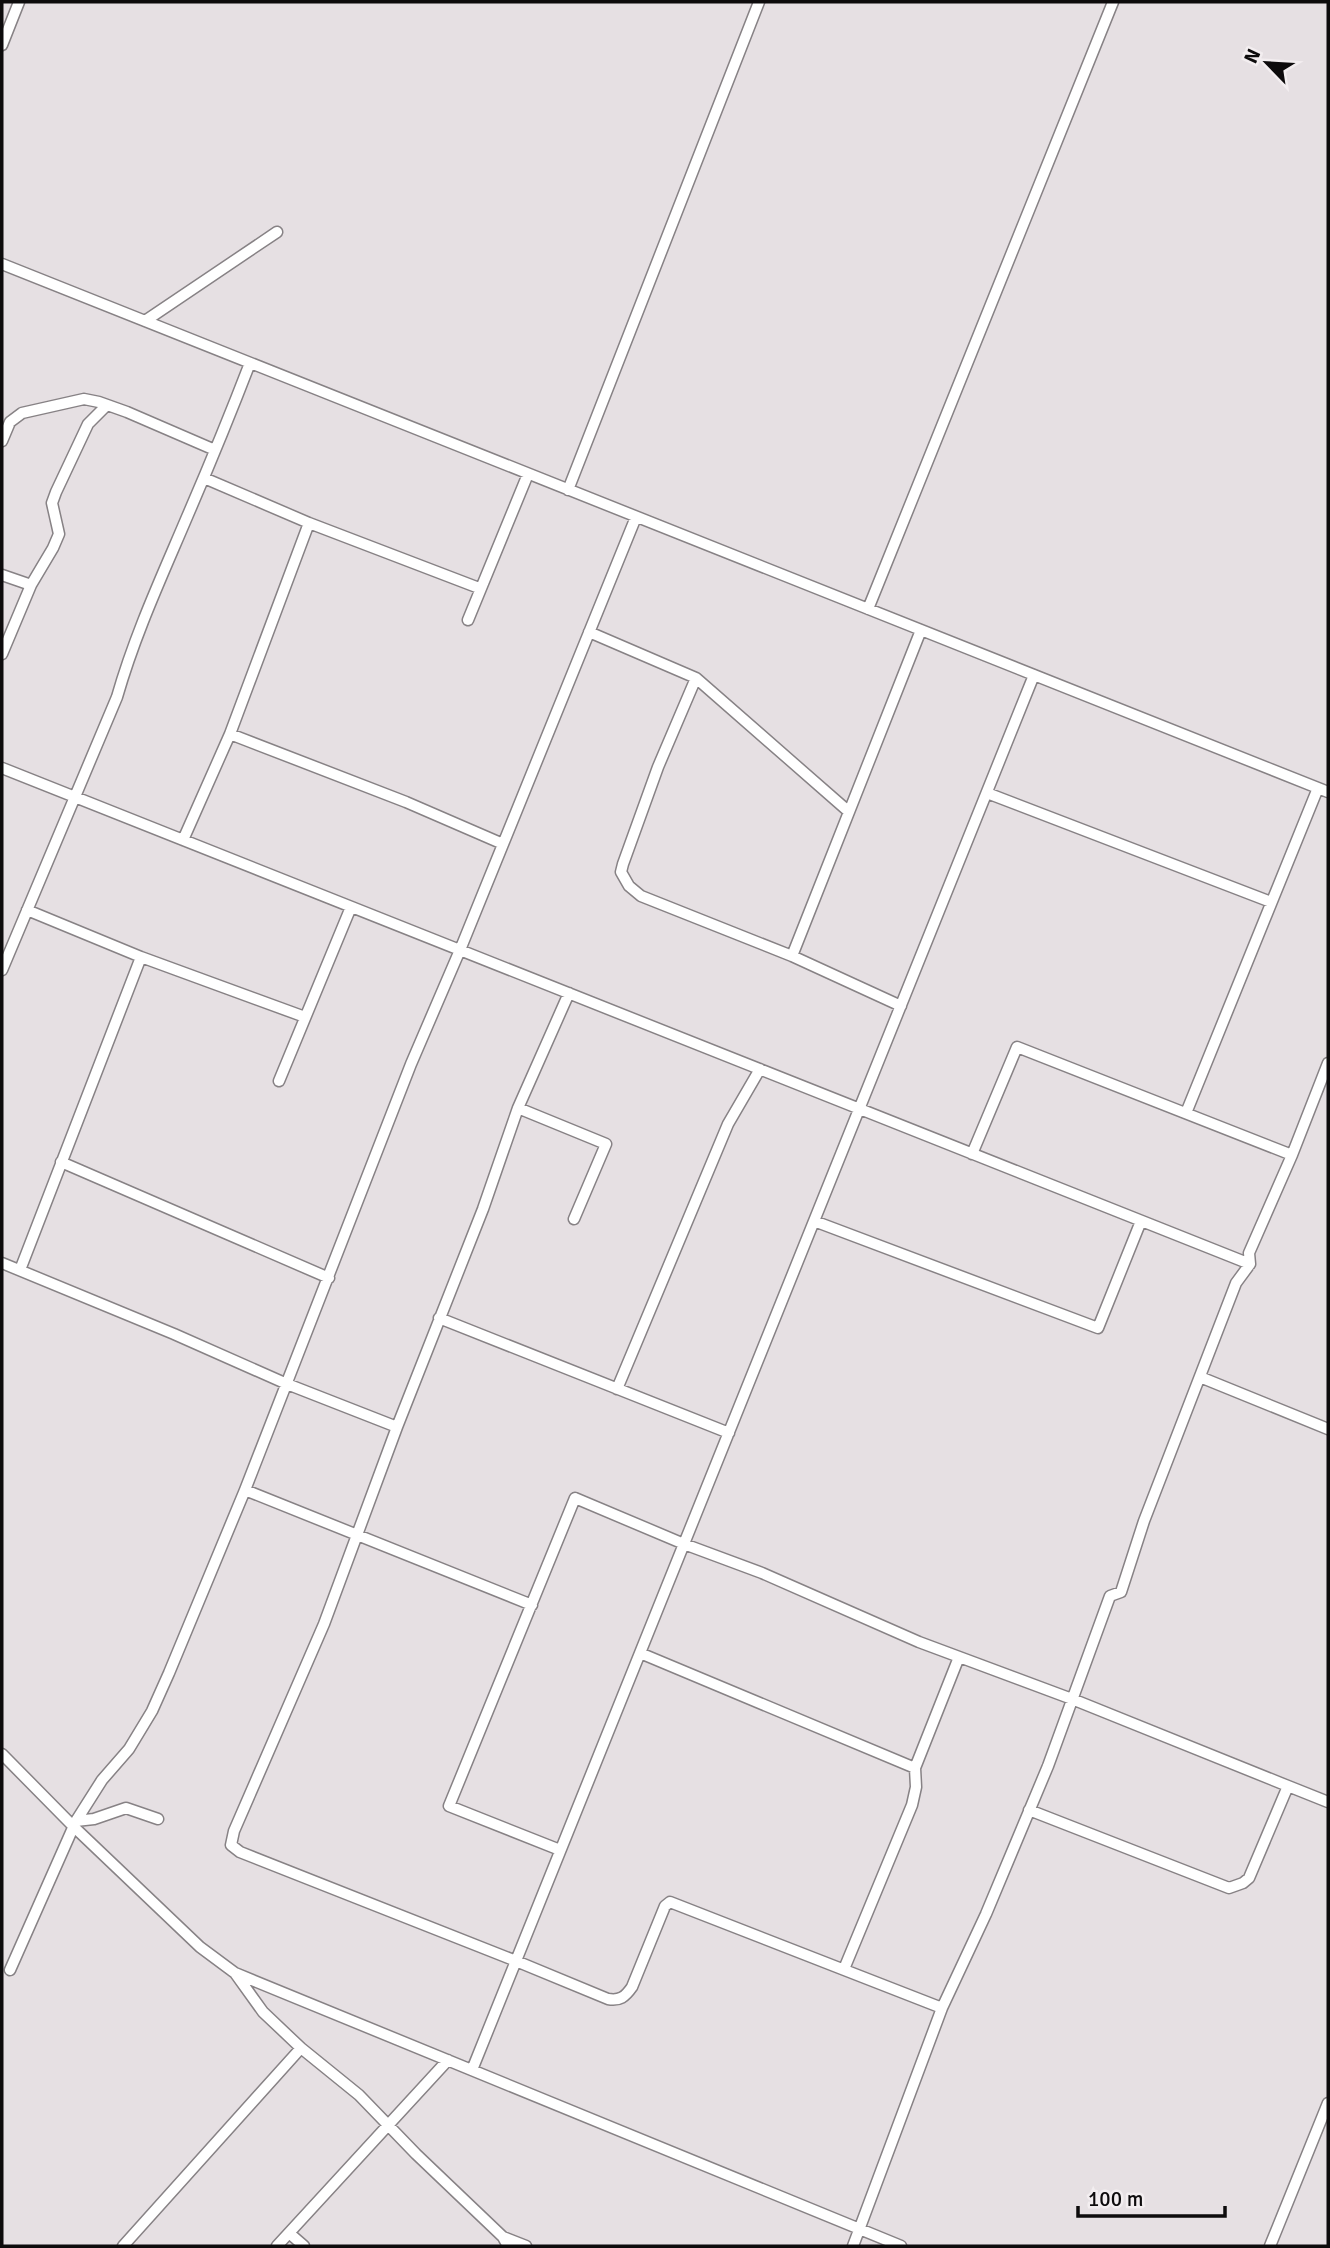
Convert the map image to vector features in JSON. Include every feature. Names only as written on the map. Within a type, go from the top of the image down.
[{"type":"street","points":[[2,45],[19,2]]},
{"type":"street","points":[[568,490],[759,2]]},
{"type":"street","points":[[868,609],[1113,2]]},
{"type":"street","points":[[145,321],[277,232]]},
{"type":"street","points":[[2,264],[1328,793]]},
{"type":"street","points":[[2,970],[117,696],[141,624],[250,363]]},
{"type":"street","points":[[2,441],[10,422],[22,413],[84,399],[107,405],[215,450]]},
{"type":"street","points":[[2,654],[31,585],[59,534],[52,503],[56,492],[88,424],[107,405]]},
{"type":"street","points":[[468,620],[528,474]]},
{"type":"street","points":[[204,478],[309,523],[479,588]]},
{"type":"street","points":[[10,1970],[74,1824],[102,1780],[129,1749],[152,1711],[245,1490],[411,1064],[636,517]]},
{"type":"street","points":[[183,840],[230,734],[309,523]]},
{"type":"street","points":[[2,575],[31,585]]},
{"type":"street","points":[[792,956],[922,631]]},
{"type":"street","points":[[589,632],[696,678],[848,811]]},
{"type":"street","points":[[472,2070],[1034,676]]},
{"type":"street","points":[[696,678],[658,767],[621,872],[629,886],[641,896],[792,956],[901,1006]]},
{"type":"street","points":[[230,734],[406,802],[503,844]]},
{"type":"street","points":[[2,768],[1250,1264]]},
{"type":"street","points":[[1186,1113],[1318,788]]},
{"type":"street","points":[[987,793],[1271,902]]},
{"type":"street","points":[[279,1081],[351,906]]},
{"type":"street","points":[[27,910],[141,957],[305,1017]]},
{"type":"street","points":[[20,1270],[141,957]]},
{"type":"street","points":[[569,993],[518,1108],[483,1209],[397,1427],[324,1624],[234,1831],[231,1845],[252,1857],[608,1999],[617,2000],[625,1996],[632,1987],[664,1906],[670,1902],[942,2008]]},
{"type":"street","points":[[972,1154],[1017,1047],[1292,1155]]},
{"type":"street","points":[[853,2246],[942,2008],[1029,1810],[1110,1596],[1121,1592],[1144,1521],[1236,1283],[1250,1264],[1249,1253],[1328,1063]]},
{"type":"street","points":[[617,1389],[727,1124],[760,1069]]},
{"type":"street","points":[[518,1108],[606,1144],[575,1219]]},
{"type":"street","points":[[61,1162],[329,1278]]},
{"type":"street","points":[[814,1221],[1098,1328],[1141,1221]]},
{"type":"street","points":[[2,1263],[287,1384],[397,1427]]},
{"type":"street","points":[[439,1318],[729,1433]]},
{"type":"street","points":[[1200,1377],[1328,1429]]},
{"type":"street","points":[[245,1490],[532,1605]]},
{"type":"street","points":[[561,1850],[449,1806],[575,1497],[684,1544],[762,1573],[919,1642],[1072,1699],[1328,1802]]},
{"type":"street","points":[[640,1653],[915,1768]]},
{"type":"street","points":[[844,1969],[912,1805],[916,1787],[915,1768],[960,1657]]},
{"type":"street","points":[[3,1757],[200,1947],[235,1973],[901,2246]]},
{"type":"street","points":[[1029,1810],[1229,1888],[1249,1878],[1288,1786]]},
{"type":"street","points":[[74,1824],[126,1808],[158,1819]]},
{"type":"street","points":[[235,1973],[263,2012],[301,2048],[359,2095],[505,2242],[526,2246]]},
{"type":"street","points":[[123,2246],[301,2048]]},
{"type":"street","points":[[277,2246],[448,2060]]},
{"type":"street","points":[[1270,2246],[1328,2103]]},
{"type":"street","points":[[289,2233],[304,2246]]}]
